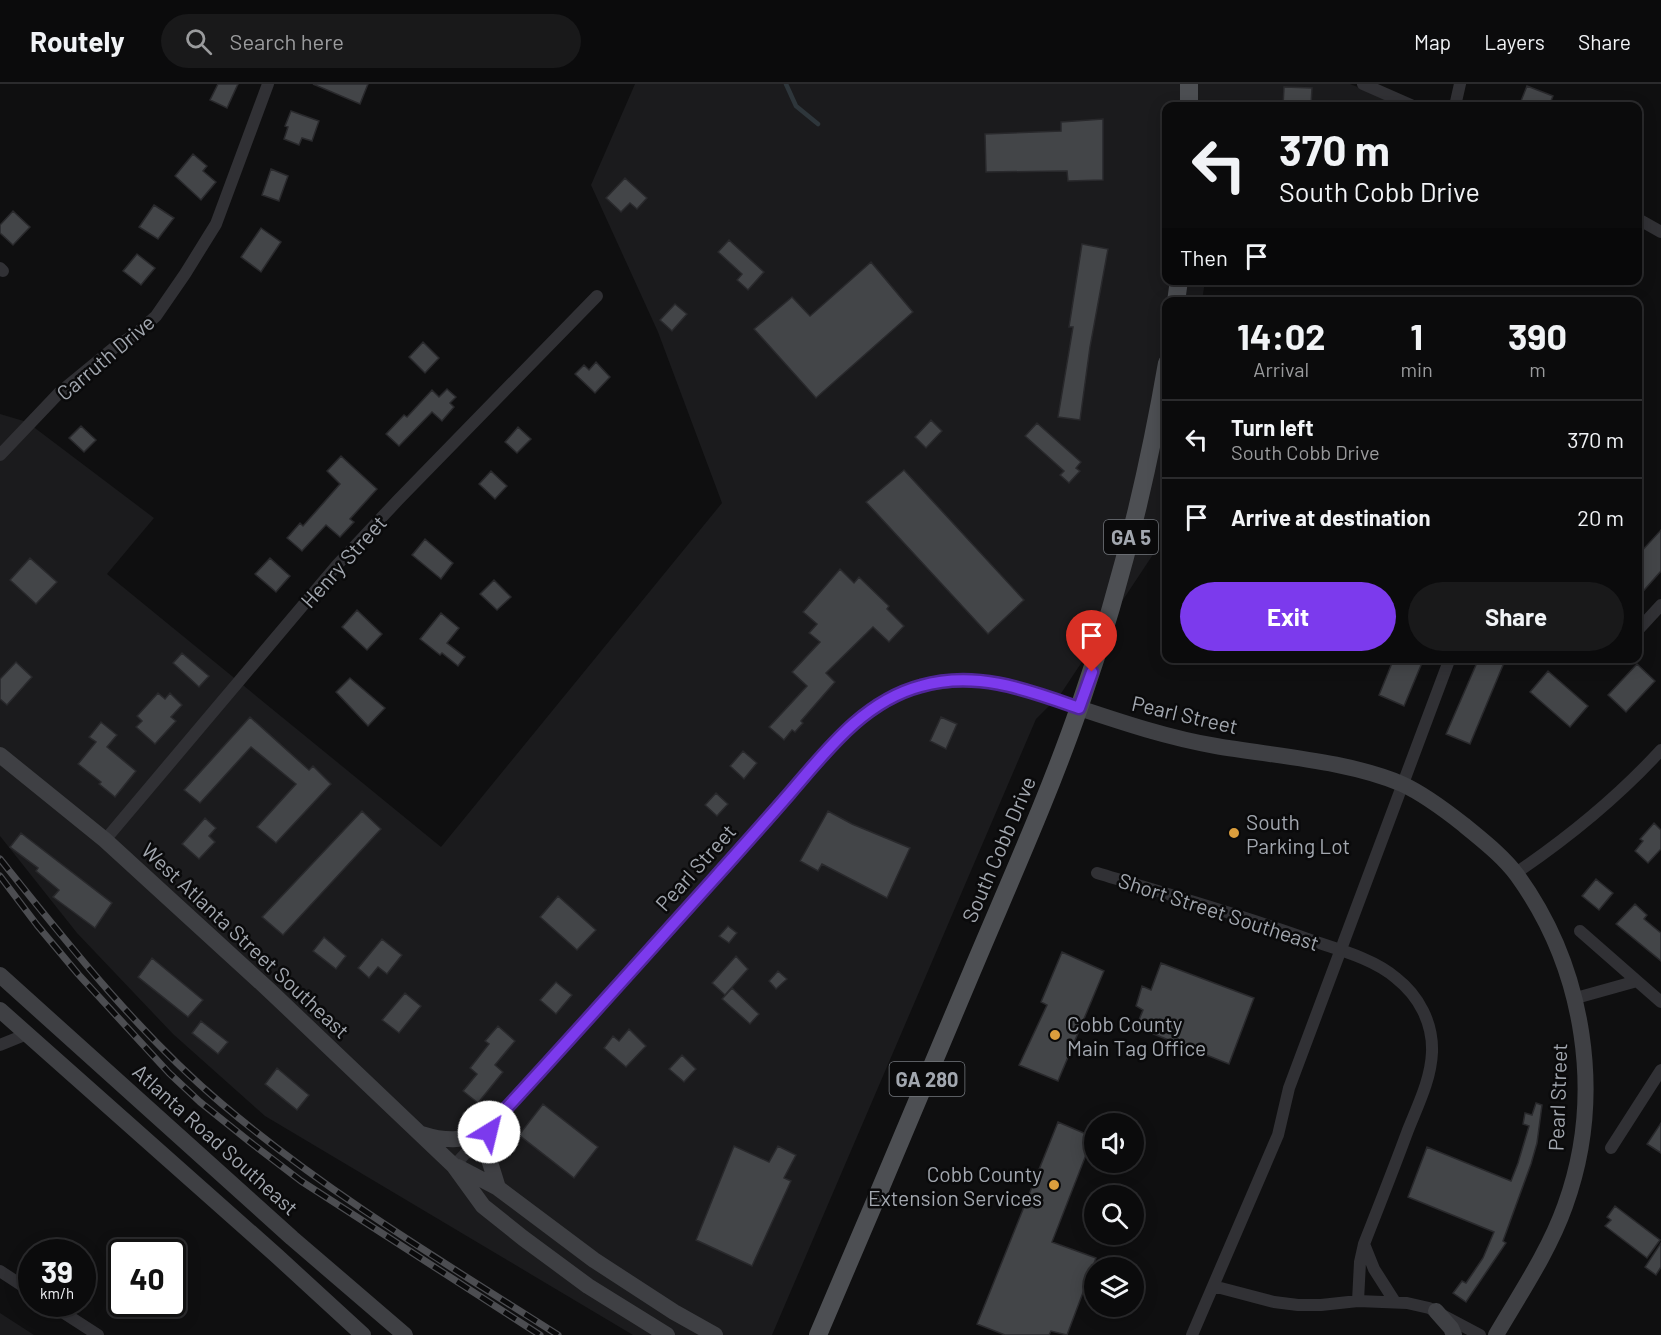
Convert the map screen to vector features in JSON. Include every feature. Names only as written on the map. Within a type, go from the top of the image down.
[{"type":"main road","points":[[1189,84],[1189,102]]},
{"type":"main road","name":"South Cobb Drive","points":[[818,1335],[983,944],[1079,708],[1115,597],[1135,522],[1149,464],[1162,391]]},
{"type":"street","name":"Carruth Drive","points":[[0,455],[59,393],[156,316],[216,224],[268,84]]},
{"type":"street","points":[[1363,84],[1404,102]]},
{"type":"street","points":[[1456,102],[1460,84]]},
{"type":"street","points":[[1642,221],[1661,232]]},
{"type":"street","name":"Henry Street","points":[[105,840],[337,565],[597,296]]},
{"type":"street","points":[[1642,626],[1661,605]]},
{"type":"street","points":[[1192,1335],[1278,1134],[1289,1088],[1448,663]]},
{"type":"street","name":"Pearl Street","points":[[454,1166],[743,847],[830,747],[858,719],[899,694],[921,686],[966,680],[1006,684],[1178,739],[1349,768],[1403,785],[1455,818],[1516,873],[1549,930],[1576,998],[1585,1059],[1583,1125],[1566,1205],[1554,1233],[1496,1335]]},
{"type":"street","points":[[1516,873],[1600,811],[1661,750]]},
{"type":"street","name":"West Atlanta Street Southeast","points":[[0,755],[105,840],[269,990],[454,1166],[483,1206],[588,1286],[668,1335]]},
{"type":"street","name":"Short Street Southeast","points":[[1097,873],[1268,924],[1341,951],[1383,969],[1405,986],[1417,999],[1426,1016],[1432,1044],[1431,1061],[1427,1080],[1364,1244],[1360,1262],[1358,1301]]},
{"type":"street","points":[[1580,931],[1661,1002]]},
{"type":"street","name":"Atlanta Road Southeast","points":[[0,975],[292,1238],[405,1335]]},
{"type":"street","points":[[1576,998],[1637,981]]},
{"type":"street","points":[[0,1010],[242,1224],[363,1335]]},
{"type":"street","points":[[0,1045],[27,1034]]},
{"type":"street","points":[[1611,1148],[1661,1070]]},
{"type":"street","points":[[420,1133],[453,1140],[470,1138],[487,1129],[488,1156],[498,1188]]},
{"type":"street","name":"West Atlanta Street Southeast","points":[[454,1166],[498,1188],[594,1260],[715,1335]]},
{"type":"street","points":[[1364,1244],[1374,1269],[1395,1302]]},
{"type":"street","points":[[0,1271],[18,1283]]},
{"type":"street","points":[[1213,1286],[1274,1302],[1298,1305],[1358,1301],[1395,1302],[1429,1308],[1480,1335]]},
{"type":"street","points":[[1436,1311],[1454,1335]]},
{"type":"street","points":[[70,1317],[98,1335]]},
{"type":"shaded area","points":[[635,84],[1350,84],[1395,102],[1162,102],[1162,285],[1204,285],[1203,297],[1162,297],[1162,519],[1154,553],[1060,695],[1036,719],[772,1335],[633,1335],[265,1116],[173,1034],[77,933],[0,836],[0,414],[27,422],[154,518],[107,574],[441,847],[722,503],[658,332],[591,185]]},
{"type":"shaded area","points":[[0,1313],[34,1335],[0,1335]]},
{"type":"building","points":[[218,84],[238,84],[227,108],[210,100]]},
{"type":"building","points":[[313,84],[368,84],[360,104]]},
{"type":"building","points":[[1527,86],[1553,96],[1551,102],[1521,102]]},
{"type":"building","points":[[1284,87],[1312,88],[1311,102],[1283,102]]},
{"type":"building","points":[[291,111],[319,121],[312,141],[302,138],[299,145],[284,139],[288,127],[285,126]]},
{"type":"building","points":[[1103,119],[1103,180],[1068,181],[1067,171],[986,172],[985,134],[1061,131],[1061,122]]},
{"type":"building","points":[[193,154],[207,166],[203,171],[216,182],[201,200],[175,176]]},
{"type":"building","points":[[271,169],[288,176],[279,201],[262,195]]},
{"type":"building","points":[[625,178],[647,198],[637,209],[630,203],[621,212],[606,198]]},
{"type":"building","points":[[154,205],[174,218],[158,239],[139,227]]},
{"type":"building","points":[[13,211],[30,227],[13,245],[0,233],[0,225]]},
{"type":"building","points":[[261,228],[281,242],[261,272],[241,257]]},
{"type":"building","points":[[729,240],[764,272],[748,290],[737,280],[742,274],[718,252]]},
{"type":"building","points":[[1082,244],[1108,249],[1090,347],[1080,420],[1058,417],[1073,327],[1069,327]]},
{"type":"building","points":[[137,254],[155,268],[141,285],[123,271]]},
{"type":"building","points":[[871,262],[913,312],[816,398],[754,329],[792,297],[810,316]]},
{"type":"building","points":[[675,304],[687,314],[672,331],[660,320]]},
{"type":"building","points":[[423,342],[439,358],[425,373],[409,357]]},
{"type":"building","points":[[596,362],[610,377],[595,393],[575,374],[584,365],[589,370]]},
{"type":"building","points":[[447,389],[456,397],[450,403],[454,407],[442,421],[432,412],[399,446],[386,434],[404,415],[407,417],[432,390],[439,397]]},
{"type":"building","points":[[931,420],[942,431],[926,448],[915,437]]},
{"type":"building","points":[[1037,423],[1081,462],[1076,468],[1080,471],[1069,483],[1060,475],[1064,471],[1025,436]]},
{"type":"building","points":[[81,426],[96,440],[84,452],[69,438]]},
{"type":"building","points":[[518,427],[531,439],[517,453],[505,442]]},
{"type":"building","points":[[341,456],[377,489],[350,519],[354,522],[340,537],[326,525],[302,551],[287,538],[300,523],[303,526],[340,484],[327,471]]},
{"type":"building","points":[[904,470],[1024,600],[988,634],[866,502]]},
{"type":"building","points":[[491,471],[507,486],[495,499],[479,484]]},
{"type":"building","points":[[1661,530],[1661,571],[1642,592],[1642,551]]},
{"type":"building","points":[[425,539],[453,563],[441,579],[412,555]]},
{"type":"building","points":[[30,558],[57,582],[36,604],[10,580]]},
{"type":"building","points":[[270,558],[290,576],[276,592],[255,574]]},
{"type":"building","points":[[840,569],[854,583],[859,577],[889,606],[887,609],[904,626],[889,642],[873,627],[826,673],[835,682],[801,721],[803,723],[795,732],[792,730],[784,740],[769,727],[807,686],[792,672],[820,642],[809,633],[817,624],[803,612]]},
{"type":"building","points":[[494,580],[511,597],[497,610],[480,594]]},
{"type":"building","points":[[357,610],[382,634],[367,650],[342,627]]},
{"type":"building","points":[[441,613],[459,628],[447,643],[465,657],[458,666],[420,639]]},
{"type":"building","points":[[182,653],[209,676],[199,687],[173,663]]},
{"type":"building","points":[[16,662],[32,677],[7,705],[0,699],[0,679]]},
{"type":"building","points":[[1392,663],[1422,663],[1404,706],[1379,695]]},
{"type":"building","points":[[1477,663],[1504,663],[1470,744],[1446,734]]},
{"type":"building","points":[[1637,664],[1655,681],[1626,712],[1608,695]]},
{"type":"building","points":[[1548,671],[1588,706],[1570,727],[1530,692]]},
{"type":"building","points":[[350,678],[385,708],[368,726],[336,692]]},
{"type":"building","points":[[158,693],[165,699],[170,693],[182,705],[171,717],[176,721],[155,744],[136,727],[142,721],[137,716]]},
{"type":"building","points":[[250,717],[309,770],[313,766],[331,784],[276,843],[257,827],[296,784],[251,747],[200,803],[184,790]]},
{"type":"building","points":[[941,717],[957,724],[946,749],[930,741]]},
{"type":"building","points":[[101,722],[117,735],[107,747],[136,771],[115,797],[99,784],[101,782],[78,764],[96,742],[89,737]]},
{"type":"building","points":[[743,751],[757,763],[744,779],[730,766]]},
{"type":"building","points":[[716,793],[728,804],[717,816],[705,805]]},
{"type":"building","points":[[362,811],[381,829],[283,935],[262,917]]},
{"type":"building","points":[[828,811],[852,824],[910,848],[887,898],[822,864],[818,871],[800,861]]},
{"type":"building","points":[[205,818],[216,828],[209,836],[215,842],[199,859],[182,844]]},
{"type":"building","points":[[1654,823],[1661,830],[1661,849],[1648,863],[1635,851],[1643,841],[1640,839]]},
{"type":"building","points":[[21,833],[112,903],[95,928],[53,897],[59,890],[36,871],[38,868],[10,847]]},
{"type":"building","points":[[1596,879],[1613,893],[1599,910],[1582,896]]},
{"type":"building","points":[[558,896],[596,930],[577,950],[540,917]]},
{"type":"building","points":[[1635,904],[1647,915],[1644,919],[1661,933],[1661,961],[1616,924]]},
{"type":"building","points":[[728,926],[737,933],[729,943],[719,936]]},
{"type":"building","points":[[324,937],[346,956],[336,969],[313,951]]},
{"type":"building","points":[[382,939],[402,955],[387,974],[378,967],[369,978],[358,968]]},
{"type":"building","name":"Cobb County Main Tag Office","points":[[1062,952],[1104,971],[1058,1081],[1019,1065],[1047,1005],[1041,1002]]},
{"type":"building","points":[[736,956],[748,969],[725,995],[712,983]]},
{"type":"building","points":[[152,958],[203,1000],[188,1017],[138,977]]},
{"type":"building","points":[[1161,963],[1254,998],[1229,1064],[1136,1027],[1143,1010],[1136,1006],[1142,986],[1151,990]]},
{"type":"building","points":[[778,971],[787,979],[776,989],[769,981]]},
{"type":"building","points":[[556,982],[572,995],[556,1014],[540,1000]]},
{"type":"building","points":[[732,988],[759,1014],[750,1024],[722,999]]},
{"type":"building","points":[[405,993],[421,1006],[399,1033],[382,1020]]},
{"type":"building","points":[[201,1021],[228,1042],[218,1054],[192,1033]]},
{"type":"building","points":[[498,1026],[515,1041],[495,1065],[503,1072],[478,1103],[463,1091],[477,1074],[470,1068],[489,1044],[485,1041]]},
{"type":"building","points":[[629,1029],[646,1046],[626,1067],[604,1048],[613,1036],[619,1041]]},
{"type":"building","points":[[682,1055],[696,1069],[684,1082],[669,1069]]},
{"type":"building","points":[[277,1068],[309,1095],[297,1110],[265,1084]]},
{"type":"building","points":[[1536,1103],[1542,1105],[1537,1143],[1503,1241],[1506,1243],[1466,1302],[1453,1293],[1462,1281],[1466,1283],[1483,1258],[1494,1232],[1408,1197],[1427,1147],[1511,1181],[1529,1126],[1523,1124],[1525,1113],[1532,1115]]},
{"type":"building","points":[[543,1104],[598,1147],[574,1178],[519,1135]]},
{"type":"building","name":"Cobb County Extension Services","points":[[1058,1122],[1084,1133],[1084,1160],[1052,1242],[1093,1257],[1084,1257],[1084,1290],[1067,1335],[1051,1331],[1049,1335],[1005,1335],[977,1324]]},
{"type":"building","points":[[1661,1123],[1661,1153],[1647,1144]]},
{"type":"building","points":[[734,1146],[769,1162],[778,1146],[796,1155],[784,1178],[791,1181],[752,1266],[696,1240]]},
{"type":"building","points":[[1615,1206],[1660,1240],[1647,1258],[1605,1226],[1611,1220],[1607,1217]]},
{"type":"building","points":[[1661,1243],[1661,1267],[1656,1275],[1645,1267]]},
{"type":"waterway","points":[[786,84],[796,106],[818,124]]},
{"type":"railway","points":[[0,859],[133,1018],[191,1077],[222,1104],[344,1197],[558,1335]]},
{"type":"railway","points":[[0,876],[78,974],[169,1073],[200,1102],[301,1181],[540,1335]]},
{"type":"place","name":"South Parking Lot","points":[[1234,833]]},
{"type":"place","name":"Cobb County Main Tag Office","points":[[1055,1035]]},
{"type":"place","name":"Cobb County Extension Services","points":[[1054,1185]]},
{"type":"route","points":[[489,1132],[490,1126],[743,847],[830,747],[858,719],[899,694],[921,686],[966,680],[1006,684],[1079,708],[1092,672]]}]
